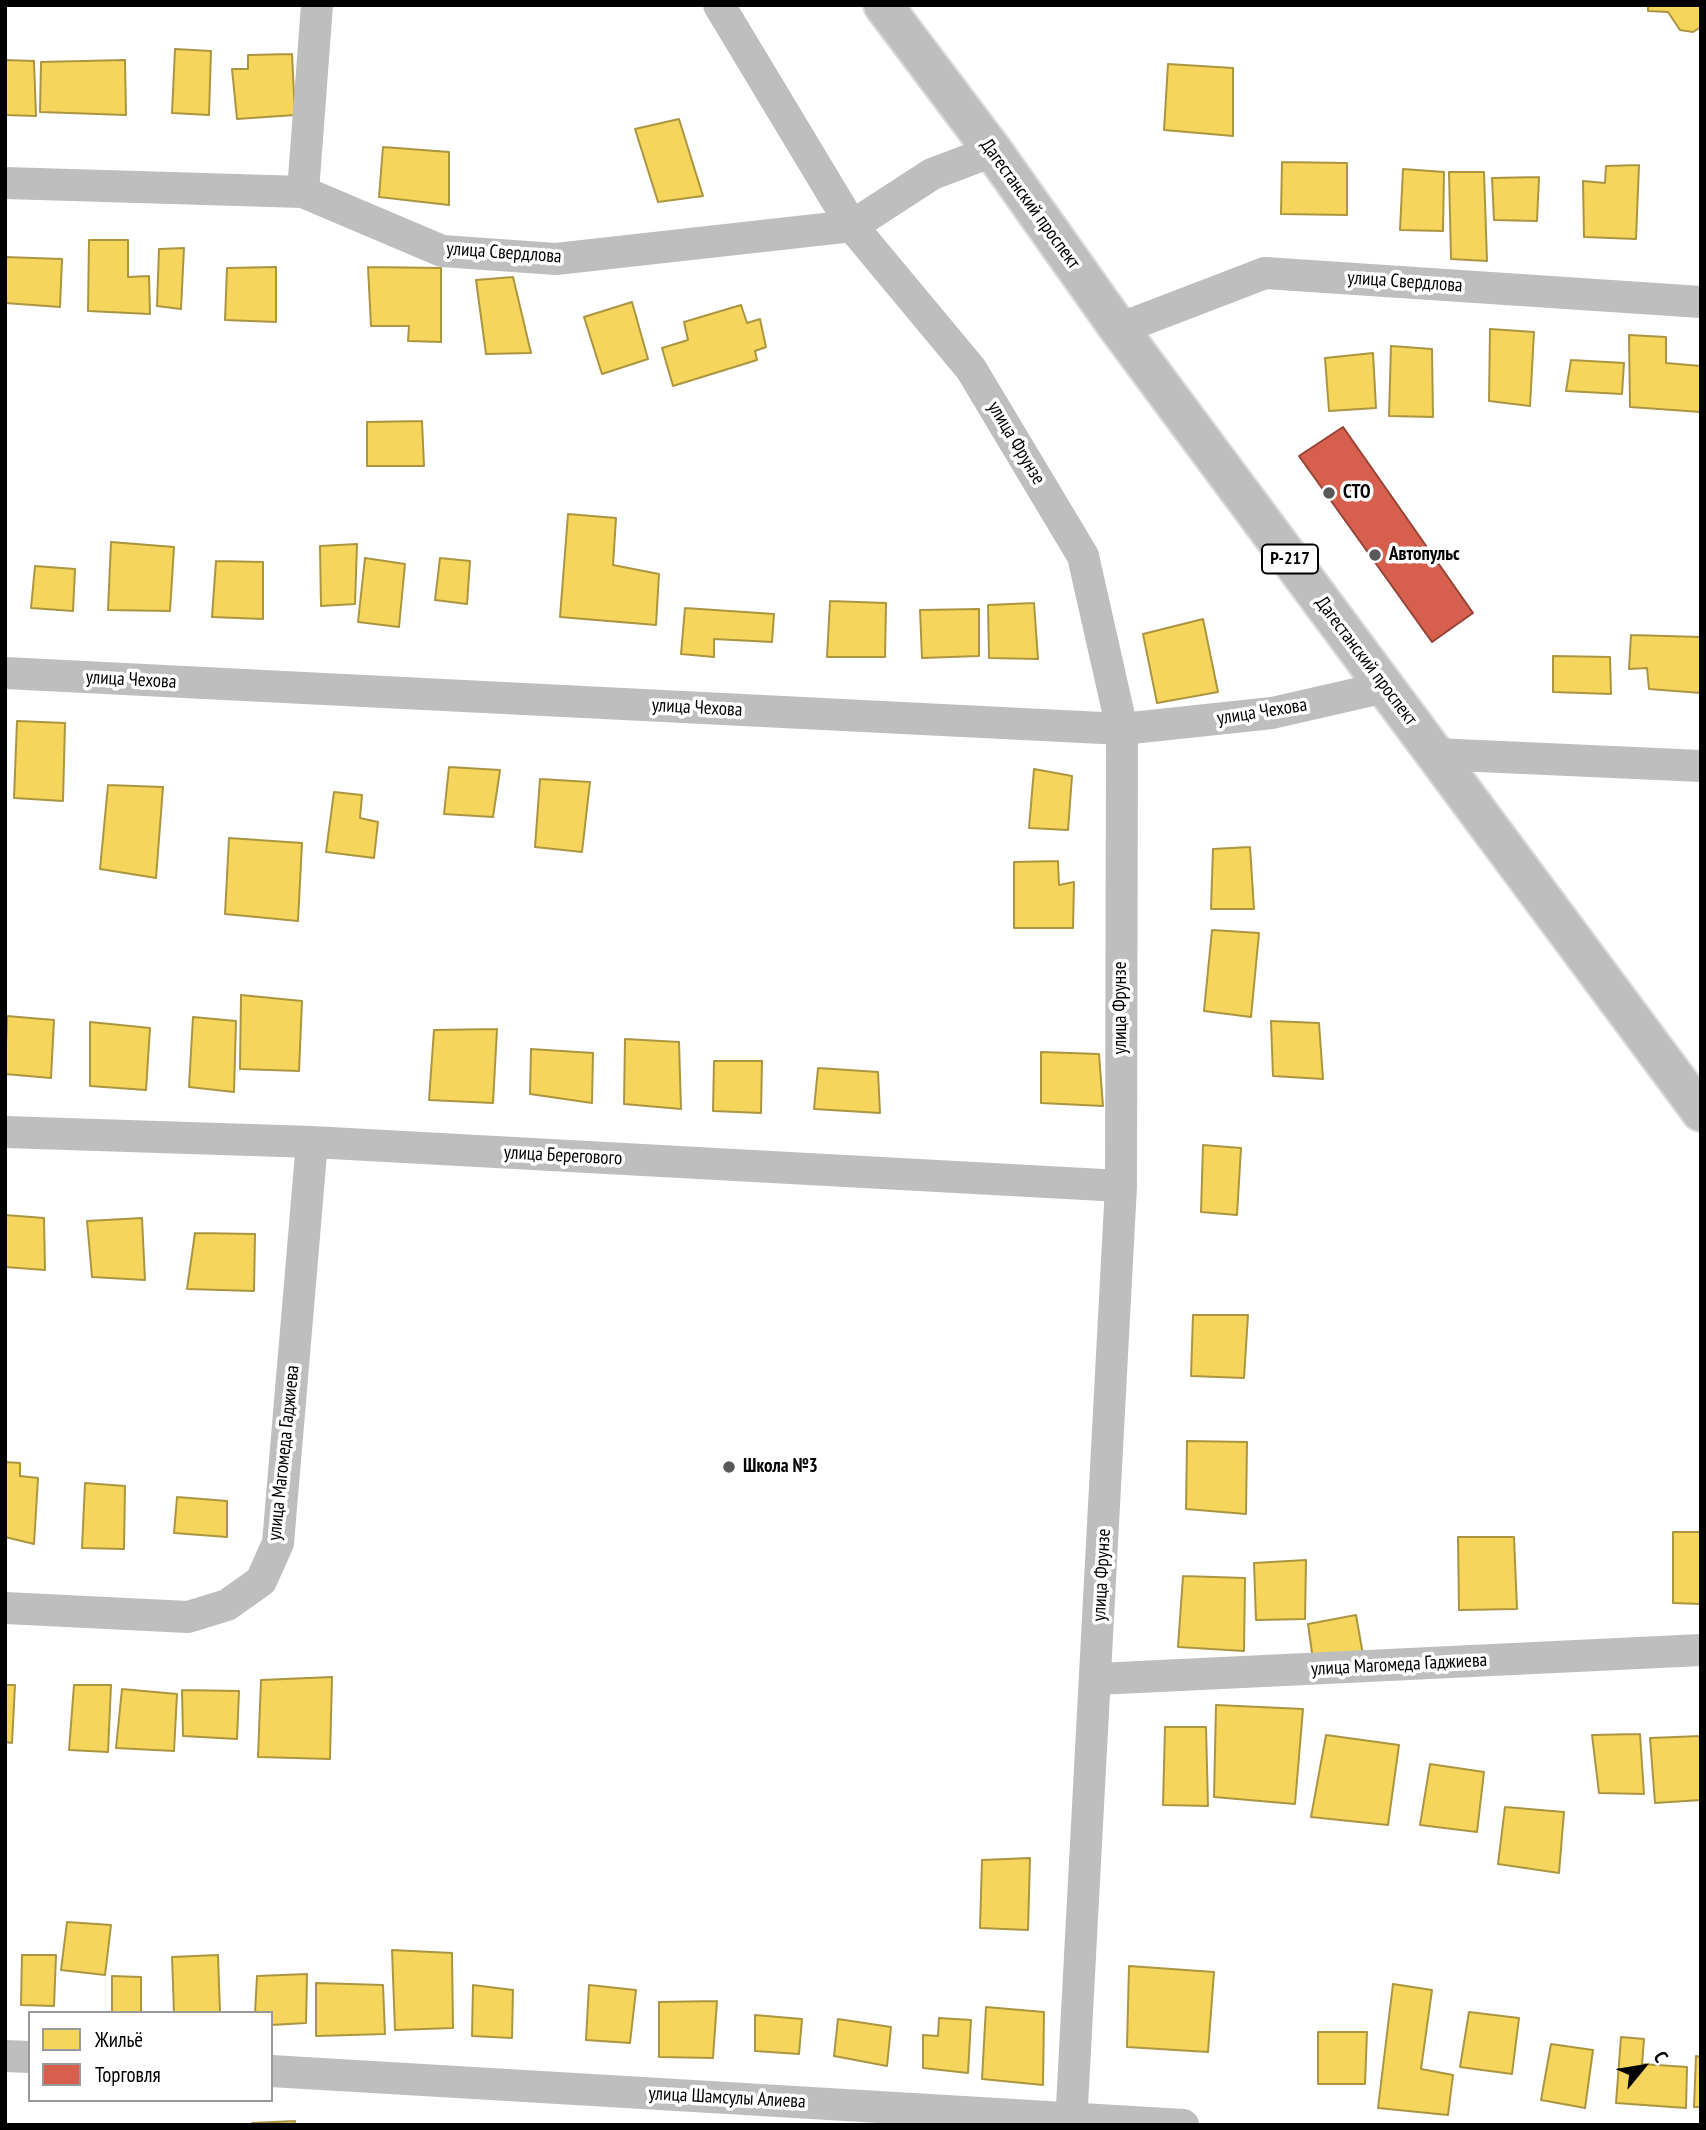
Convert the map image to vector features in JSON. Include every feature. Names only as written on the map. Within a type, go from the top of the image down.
[{"type":"highway","name":"Дагестанский проспект","points":[[883,5],[993,151],[1119,329],[1701,1112]]},
{"type":"street","points":[[303,192],[317,5]]},
{"type":"street","name":"улица Фрунзе","points":[[719,5],[852,226],[971,369],[1083,556],[1122,729],[1121,1186],[1072,2121]]},
{"type":"street","name":"улица Свердлова","points":[[5,183],[303,192],[442,251],[556,259],[852,226],[932,174],[993,151]]},
{"type":"street","name":"улица Свердлова","points":[[1119,329],[1265,273],[1701,302]]},
{"type":"street","name":"улица Чехова","points":[[5,673],[1122,729],[1272,713],[1386,687]]},
{"type":"street","points":[[1435,754],[1701,766]]},
{"type":"street","name":"улица Берегового","points":[[5,1132],[312,1142],[1121,1186]]},
{"type":"street","name":"улица Магомеда Гаджиева","points":[[5,1608],[188,1618],[227,1605],[261,1581],[278,1543],[312,1142]]},
{"type":"street","name":"улица Магомеда Гаджиева","points":[[1097,1679],[1701,1650]]},
{"type":"street","points":[[5,2056],[28,2057]]},
{"type":"street","name":"улица Шамсулы Алиева","points":[[273,2071],[1072,2121],[1183,2125]]},
{"type":"building: Жильё","points":[[1648,5],[1701,5],[1701,27],[1693,32],[1680,30],[1668,12],[1648,11]]},
{"type":"building: Жильё","points":[[175,49],[211,51],[209,115],[172,113]]},
{"type":"building: Жильё","points":[[292,54],[295,115],[237,119],[232,69],[248,69],[248,55]]},
{"type":"building: Жильё","points":[[5,60],[34,61],[36,116],[5,115]]},
{"type":"building: Жильё","points":[[125,60],[126,115],[40,112],[41,62]]},
{"type":"building: Жильё","points":[[1168,64],[1233,68],[1233,136],[1164,130]]},
{"type":"building: Жильё","points":[[679,119],[703,196],[658,202],[635,129]]},
{"type":"building: Жильё","points":[[383,147],[449,152],[449,205],[379,197]]},
{"type":"building: Жильё","points":[[1282,162],[1347,163],[1347,215],[1281,214]]},
{"type":"building: Жильё","points":[[1639,165],[1636,239],[1584,237],[1583,181],[1605,183],[1606,166]]},
{"type":"building: Жильё","points":[[1403,169],[1444,172],[1443,231],[1400,230]]},
{"type":"building: Жильё","points":[[1449,172],[1484,172],[1487,261],[1451,259]]},
{"type":"building: Жильё","points":[[1539,177],[1537,221],[1494,220],[1492,178]]},
{"type":"building: Жильё","points":[[89,240],[128,240],[128,277],[149,276],[150,314],[88,311]]},
{"type":"building: Жильё","points":[[184,248],[181,309],[157,306],[159,249]]},
{"type":"building: Жильё","points":[[5,257],[62,259],[60,307],[5,303]]},
{"type":"building: Жильё","points":[[276,267],[276,322],[225,320],[227,268]]},
{"type":"building: Жильё","points":[[368,267],[441,268],[441,342],[408,341],[409,326],[371,326]]},
{"type":"building: Жильё","points":[[513,277],[531,353],[486,354],[476,280]]},
{"type":"building: Жильё","points":[[632,302],[648,359],[602,374],[584,317]]},
{"type":"building: Жильё","points":[[741,305],[747,323],[760,319],[766,347],[755,351],[757,360],[673,386],[662,348],[688,340],[684,322]]},
{"type":"building: Жильё","points":[[1490,329],[1534,332],[1530,406],[1489,401]]},
{"type":"building: Жильё","points":[[1629,335],[1666,337],[1666,363],[1701,366],[1701,412],[1630,407]]},
{"type":"building: Жильё","points":[[1391,346],[1432,349],[1433,417],[1389,416]]},
{"type":"building: Жильё","points":[[1373,353],[1376,408],[1329,411],[1325,358]]},
{"type":"building: Жильё","points":[[1571,360],[1624,363],[1622,394],[1566,391]]},
{"type":"building: Жильё","points":[[422,421],[424,466],[367,466],[367,422]]},
{"type":"building: Жильё","points":[[568,514],[616,518],[613,565],[659,574],[656,625],[560,617]]},
{"type":"building: Жильё","points":[[111,542],[174,547],[170,611],[108,610]]},
{"type":"building: Жильё","points":[[357,544],[355,604],[321,606],[320,546]]},
{"type":"building: Жильё","points":[[365,558],[405,564],[399,627],[358,622]]},
{"type":"building: Жильё","points":[[440,558],[470,561],[467,604],[435,600]]},
{"type":"building: Жильё","points":[[216,561],[263,562],[263,619],[212,617]]},
{"type":"building: Жильё","points":[[35,566],[75,569],[73,611],[31,608]]},
{"type":"building: Жильё","points":[[830,601],[886,603],[885,657],[827,657]]},
{"type":"building: Жильё","points":[[1034,603],[1038,659],[989,658],[988,605]]},
{"type":"building: Жильё","points":[[685,608],[774,614],[772,642],[714,639],[714,657],[681,654]]},
{"type":"building: Жильё","points":[[979,609],[979,656],[922,658],[920,610]]},
{"type":"building: Жильё","points":[[1203,619],[1218,692],[1157,703],[1143,634]]},
{"type":"building: Жильё","points":[[1631,635],[1701,637],[1701,693],[1649,689],[1647,668],[1629,669]]},
{"type":"building: Жильё","points":[[1553,656],[1610,657],[1611,694],[1553,692]]},
{"type":"building: Жильё","points":[[17,721],[65,723],[63,801],[14,798]]},
{"type":"building: Жильё","points":[[449,767],[500,770],[493,817],[444,814]]},
{"type":"building: Жильё","points":[[1034,769],[1072,776],[1068,830],[1029,828]]},
{"type":"building: Жильё","points":[[540,779],[590,782],[582,852],[535,847]]},
{"type":"building: Жильё","points":[[108,785],[163,787],[156,878],[100,869]]},
{"type":"building: Жильё","points":[[334,792],[362,795],[360,818],[378,822],[374,858],[326,852]]},
{"type":"building: Жильё","points":[[229,838],[302,843],[298,921],[225,914]]},
{"type":"building: Жильё","points":[[1250,847],[1254,909],[1211,909],[1213,849]]},
{"type":"building: Жильё","points":[[1058,861],[1059,885],[1074,882],[1073,928],[1014,928],[1014,862]]},
{"type":"building: Жильё","points":[[1212,930],[1259,933],[1251,1017],[1204,1011]]},
{"type":"building: Жильё","points":[[241,995],[302,1001],[299,1071],[240,1069]]},
{"type":"building: Жильё","points":[[7,1016],[54,1020],[51,1078],[5,1074]]},
{"type":"building: Жильё","points":[[193,1017],[236,1021],[234,1092],[189,1087]]},
{"type":"building: Жильё","points":[[1271,1021],[1319,1023],[1323,1079],[1273,1076]]},
{"type":"building: Жильё","points":[[90,1022],[150,1028],[146,1090],[90,1086]]},
{"type":"building: Жильё","points":[[497,1029],[493,1103],[429,1100],[434,1030]]},
{"type":"building: Жильё","points":[[625,1039],[679,1042],[681,1109],[624,1104]]},
{"type":"building: Жильё","points":[[531,1049],[593,1053],[592,1103],[530,1094]]},
{"type":"building: Жильё","points":[[1041,1052],[1099,1054],[1103,1106],[1041,1103]]},
{"type":"building: Жильё","points":[[714,1061],[762,1061],[761,1113],[713,1111]]},
{"type":"building: Жильё","points":[[818,1068],[878,1072],[880,1113],[814,1109]]},
{"type":"building: Жильё","points":[[1203,1145],[1241,1148],[1237,1215],[1201,1212]]},
{"type":"building: Жильё","points":[[5,1215],[44,1218],[45,1270],[5,1267]]},
{"type":"building: Жильё","points":[[142,1218],[145,1280],[92,1277],[87,1221]]},
{"type":"building: Жильё","points":[[195,1233],[255,1234],[254,1291],[187,1289]]},
{"type":"building: Жильё","points":[[1193,1315],[1248,1315],[1244,1378],[1191,1376]]},
{"type":"building: Жильё","points":[[1187,1441],[1247,1442],[1246,1514],[1186,1509]]},
{"type":"building: Жильё","points":[[5,1462],[20,1463],[20,1476],[38,1478],[34,1544],[5,1537]]},
{"type":"building: Жильё","points":[[85,1483],[125,1486],[124,1549],[82,1548]]},
{"type":"building: Жильё","points":[[177,1497],[227,1501],[227,1537],[174,1533]]},
{"type":"building: Жильё","points":[[1673,1532],[1701,1532],[1701,1604],[1673,1603]]},
{"type":"building: Жильё","points":[[1458,1537],[1514,1537],[1517,1609],[1459,1610]]},
{"type":"building: Жильё","points":[[1306,1560],[1305,1619],[1256,1620],[1254,1563]]},
{"type":"building: Жильё","points":[[1183,1576],[1245,1578],[1244,1651],[1178,1647]]},
{"type":"building: Жильё","points":[[1356,1615],[1363,1655],[1313,1660],[1308,1624]]},
{"type":"building: Жильё","points":[[332,1677],[330,1759],[258,1757],[261,1680]]},
{"type":"building: Жильё","points":[[5,1685],[15,1685],[12,1743],[5,1742]]},
{"type":"building: Жильё","points":[[74,1685],[111,1685],[108,1752],[69,1750]]},
{"type":"building: Жильё","points":[[122,1689],[177,1694],[174,1751],[116,1748]]},
{"type":"building: Жильё","points":[[182,1690],[239,1691],[237,1739],[183,1736]]},
{"type":"building: Жильё","points":[[1216,1705],[1303,1709],[1295,1804],[1214,1797]]},
{"type":"building: Жильё","points":[[1165,1727],[1206,1727],[1208,1806],[1163,1805]]},
{"type":"building: Жильё","points":[[1640,1734],[1644,1794],[1599,1793],[1592,1735]]},
{"type":"building: Жильё","points":[[1326,1735],[1399,1745],[1388,1825],[1311,1817]]},
{"type":"building: Жильё","points":[[1701,1736],[1701,1800],[1655,1803],[1650,1738]]},
{"type":"building: Жильё","points":[[1430,1764],[1484,1772],[1477,1832],[1420,1825]]},
{"type":"building: Жильё","points":[[1505,1807],[1564,1812],[1559,1873],[1498,1864]]},
{"type":"building: Жильё","points":[[1030,1858],[1028,1930],[980,1928],[982,1860]]},
{"type":"building: Жильё","points":[[67,1922],[111,1925],[105,1975],[61,1970]]},
{"type":"building: Жильё","points":[[392,1950],[452,1953],[453,2028],[395,2030]]},
{"type":"building: Жильё","points":[[22,1955],[56,1955],[54,2006],[21,2005]]},
{"type":"building: Жильё","points":[[218,1955],[220,2011],[174,2011],[172,1957]]},
{"type":"building: Жильё","points":[[1129,1966],[1214,1972],[1208,2052],[1127,2047]]},
{"type":"building: Жильё","points":[[307,1974],[306,2023],[273,2025],[273,2011],[255,2011],[257,1976]]},
{"type":"building: Жильё","points":[[112,1976],[141,1977],[141,2011],[112,2011]]},
{"type":"building: Жильё","points":[[316,1983],[383,1985],[385,2034],[316,2036]]},
{"type":"building: Жильё","points":[[1393,1984],[1432,1990],[1421,2069],[1453,2075],[1448,2115],[1378,2108]]},
{"type":"building: Жильё","points":[[473,1985],[513,1990],[512,2038],[472,2036]]},
{"type":"building: Жильё","points":[[589,1985],[636,1990],[630,2043],[586,2040]]},
{"type":"building: Жильё","points":[[717,2001],[713,2058],[659,2057],[659,2002]]},
{"type":"building: Жильё","points":[[986,2007],[1044,2012],[1043,2085],[982,2079]]},
{"type":"building: Жильё","points":[[1469,2012],[1519,2018],[1512,2074],[1460,2067]]},
{"type":"building: Жильё","points":[[755,2015],[802,2019],[799,2054],[755,2051]]},
{"type":"building: Жильё","points":[[939,2018],[971,2020],[968,2073],[923,2068],[923,2035],[938,2036]]},
{"type":"building: Жильё","points":[[838,2019],[891,2027],[887,2066],[834,2056]]},
{"type":"building: Жильё","points":[[1318,2032],[1367,2032],[1365,2084],[1318,2084]]},
{"type":"building: Жильё","points":[[1621,2037],[1644,2039],[1642,2064],[1687,2067],[1686,2108],[1616,2103]]},
{"type":"building: Жильё","points":[[1551,2044],[1593,2050],[1585,2108],[1541,2100]]},
{"type":"building: Жильё","points":[[1696,2056],[1701,2057],[1701,2107],[1694,2107]]},
{"type":"building: Жильё","points":[[295,2121],[294,2125],[252,2125],[252,2123]]},
{"type":"building: Торговля","points":[[1343,427],[1473,613],[1432,642],[1299,456]]},
{"type":"place","name":"СТО","points":[[1329,493]]},
{"type":"place","name":"Автопульс","points":[[1375,555]]},
{"type":"place","name":"Школа №3","points":[[729,1467]]}]
